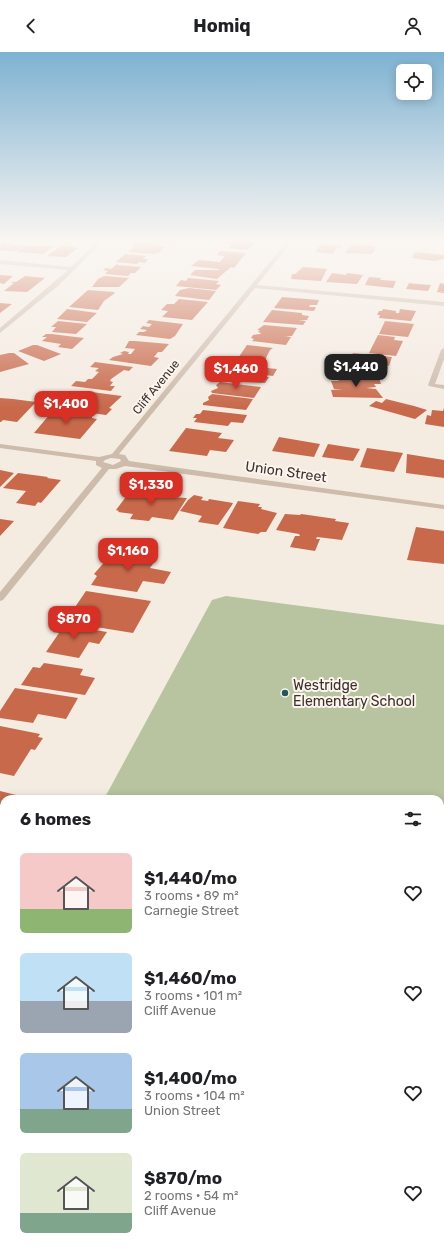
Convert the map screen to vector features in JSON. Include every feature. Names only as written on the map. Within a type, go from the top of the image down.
[{"type":"street","points":[[0,331],[43,296]]},
{"type":"street","name":"Cliff Avenue","points":[[115,456],[245,296]]},
{"type":"street","points":[[359,296],[444,304]]},
{"type":"street","points":[[444,350],[431,385],[444,387]]},
{"type":"street","points":[[0,446],[100,460],[104,457],[115,456],[124,459],[124,463],[115,467],[107,467],[100,465],[100,460]]},
{"type":"street","name":"Union Street","points":[[124,463],[444,507]]},
{"type":"street","points":[[0,598],[107,467]]},
{"type":"green space","name":"Westridge Elementary School","points":[[226,596],[444,625],[444,795],[106,795],[212,600]]},
{"type":"building","points":[[81,296],[111,296],[104,301],[98,310],[69,307]]},
{"type":"building","points":[[175,296],[212,296],[209,300]]},
{"type":"building","points":[[282,297],[319,300],[317,305],[310,305],[309,307],[316,307],[314,311],[274,308]]},
{"type":"building","points":[[179,299],[208,302],[192,320],[162,317],[168,311],[161,310],[167,304],[174,304]]},
{"type":"building","points":[[0,303],[12,304],[0,313]]},
{"type":"building","points":[[67,309],[97,313],[87,322],[57,319]]},
{"type":"building","points":[[383,309],[396,311],[396,313],[399,313],[400,309],[416,311],[411,321],[379,318],[380,315],[377,315],[379,311],[382,311]]},
{"type":"building","points":[[272,310],[302,313],[302,315],[309,316],[307,320],[298,320],[306,321],[303,325],[263,322]]},
{"type":"building","points":[[149,320],[183,324],[175,336],[170,339],[136,335],[139,332],[144,332],[147,330],[140,329],[143,326],[149,327],[152,324],[146,323]]},
{"type":"building","points":[[58,321],[87,324],[76,334],[52,332],[56,327],[51,327]]},
{"type":"building","points":[[385,321],[414,324],[408,337],[379,334]]},
{"type":"building","points":[[264,325],[297,328],[292,336],[285,336],[291,337],[286,345],[252,341],[254,339],[251,338],[253,335],[260,334],[261,333],[258,332],[260,330],[257,330]]},
{"type":"building","points":[[46,334],[84,338],[72,349],[58,347],[61,344],[42,341],[47,337],[42,337]]},
{"type":"building","points":[[378,335],[395,337],[394,340],[403,341],[396,356],[369,353]]},
{"type":"building","points":[[129,341],[169,344],[162,352],[158,352],[154,357],[159,358],[151,366],[109,360],[123,354],[120,353],[124,351],[131,354],[135,349],[125,348]]},
{"type":"building","points":[[33,345],[37,345],[61,354],[44,361],[18,351]]},
{"type":"building","points":[[247,345],[273,348],[270,350],[263,364],[236,361]]},
{"type":"building","points":[[14,353],[29,364],[0,372],[0,355]]},
{"type":"building","points":[[353,353],[392,357],[389,366],[373,364],[372,366],[388,367],[385,376],[344,372]]},
{"type":"building","points":[[95,362],[133,367],[129,371],[124,370],[111,379],[110,381],[113,382],[110,386],[115,386],[111,391],[71,386],[76,381],[85,382],[88,379],[92,379],[99,372],[95,371],[99,368],[90,367]]},
{"type":"building","points":[[236,363],[277,369],[273,376],[265,375],[264,377],[269,377],[265,383],[221,381],[230,368],[233,368]]},
{"type":"building","points":[[379,378],[381,384],[374,384],[376,387],[366,388],[376,389],[383,398],[333,397],[331,390],[343,389],[334,389],[331,381]]},
{"type":"building","points":[[220,382],[261,387],[254,398],[212,393],[211,391],[218,388],[216,385]]},
{"type":"building","points":[[84,391],[122,396],[109,408],[112,409],[106,415],[68,410],[73,404],[65,403],[72,395],[79,396]]},
{"type":"building","points":[[212,394],[253,399],[246,410],[203,405],[203,403],[209,400],[208,397]]},
{"type":"building","points":[[0,398],[36,402],[17,422],[3,420],[0,422]]},
{"type":"building","points":[[386,399],[427,410],[415,419],[369,406],[376,401],[382,403]]},
{"type":"building","points":[[444,408],[444,427],[425,424],[427,415],[431,416],[432,410],[443,411]]},
{"type":"building","points":[[203,410],[247,415],[243,423],[231,422],[228,426],[194,422],[197,418],[193,418],[196,414],[200,414]]},
{"type":"building","points":[[63,412],[92,416],[92,418],[97,419],[80,439],[34,433],[50,414],[61,414]]},
{"type":"building","points":[[186,428],[222,433],[218,438],[234,440],[226,452],[210,450],[207,456],[169,451]]},
{"type":"building","points":[[279,437],[320,444],[314,457],[272,451]]},
{"type":"building","points":[[328,444],[360,449],[353,461],[322,457]]},
{"type":"building","points":[[367,448],[403,453],[394,472],[360,467]]},
{"type":"building","points":[[407,454],[444,460],[444,478],[406,473]]},
{"type":"building","points":[[0,470],[14,473],[0,487]]},
{"type":"building","points":[[18,473],[61,480],[41,503],[38,502],[35,506],[16,503],[26,491],[3,488]]},
{"type":"building","points":[[133,491],[187,498],[173,520],[152,517],[149,521],[130,519],[133,514],[118,512],[119,511],[116,510],[128,494],[131,494]]},
{"type":"building","points":[[194,495],[203,497],[201,500],[208,501],[209,499],[233,503],[218,525],[198,522],[202,516],[180,511],[188,500]]},
{"type":"building","points":[[238,501],[260,504],[258,507],[262,507],[261,509],[277,513],[266,532],[261,532],[258,534],[223,528]]},
{"type":"building","points":[[285,514],[301,514],[336,519],[335,521],[349,523],[342,540],[317,537],[316,539],[320,539],[315,551],[290,547],[295,536],[300,536],[299,534],[276,530]]},
{"type":"building","points":[[0,519],[14,521],[0,536]]},
{"type":"building","points":[[416,527],[444,531],[444,564],[407,560]]},
{"type":"building","points":[[114,551],[157,558],[150,568],[171,572],[164,584],[143,581],[137,592],[91,585],[97,576],[94,574]]},
{"type":"building","points":[[86,591],[151,601],[133,633],[65,622]]},
{"type":"building","points":[[59,624],[107,632],[99,644],[89,642],[79,658],[46,652],[59,633],[53,632]]},
{"type":"building","points":[[44,663],[83,669],[80,675],[95,678],[85,695],[21,685],[33,667],[40,668]]},
{"type":"building","points":[[15,688],[78,698],[66,719],[38,714],[33,723],[0,718],[0,711]]},
{"type":"building","points":[[0,726],[40,734],[38,737],[43,738],[35,750],[31,749],[14,776],[0,773]]},
{"type":"building","points":[[0,791],[16,795],[0,795]]},
{"type":"place","name":"Westridge Elementary School","points":[[285,693]]}]
